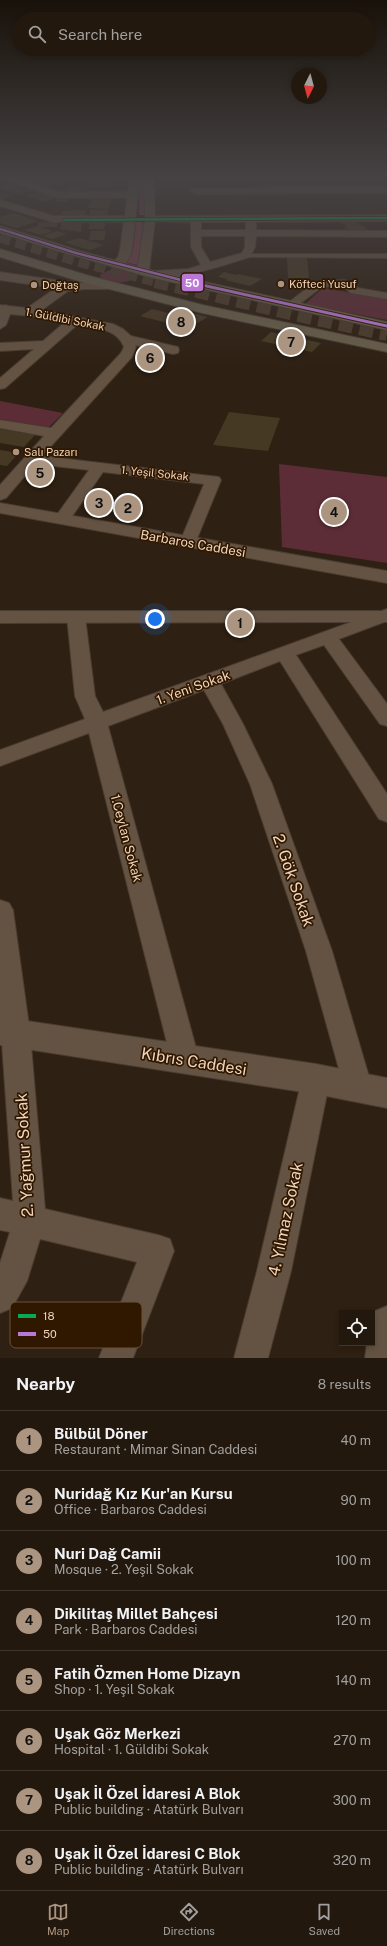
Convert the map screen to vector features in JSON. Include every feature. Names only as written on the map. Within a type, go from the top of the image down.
[{"type":"highway","points":[[39,241],[148,273],[290,306],[387,326]]},
{"type":"highway","points":[[76,253],[100,256],[112,255],[126,250]]},
{"type":"highway","points":[[1,254],[147,295],[279,326],[387,348]]},
{"type":"highway","points":[[58,271],[85,268],[96,259]]},
{"type":"highway","points":[[86,279],[105,267],[117,264]]},
{"type":"highway","points":[[112,286],[141,282],[148,273]]},
{"type":"highway","points":[[147,295],[154,285],[166,281],[179,280]]},
{"type":"street","points":[[117,264],[124,258],[127,241]]},
{"type":"street","points":[[149,241],[148,273],[188,272],[248,251],[302,246]]},
{"type":"street","points":[[196,241],[196,247],[208,266]]},
{"type":"street","points":[[248,251],[250,241]]},
{"type":"street","points":[[196,247],[212,247]]},
{"type":"street","points":[[235,247],[248,251]]},
{"type":"street","points":[[199,285],[198,279],[200,274],[208,266]]},
{"type":"street","points":[[42,282],[54,278],[58,271]]},
{"type":"street","points":[[0,276],[62,285],[64,288]]},
{"type":"street","points":[[42,282],[68,282],[86,279]]},
{"type":"street","points":[[290,306],[319,284],[345,283],[355,290],[387,296]]},
{"type":"street","points":[[30,312],[64,288],[85,285],[112,286]]},
{"type":"street","points":[[0,325],[3,309]]},
{"type":"street","name":"1. Güldibi Sokak","points":[[3,309],[30,312],[109,327],[119,332],[127,339],[173,350]]},
{"type":"street","points":[[0,385],[75,320]]},
{"type":"street","points":[[0,495],[54,433],[127,354],[130,347],[127,339]]},
{"type":"street","points":[[0,347],[45,345]]},
{"type":"street","points":[[0,424],[54,433]]},
{"type":"street","name":"1. Yeşil Sokak","points":[[31,459],[213,480],[188,542]]},
{"type":"street","points":[[62,520],[99,467]]},
{"type":"street","points":[[0,470],[18,474]]},
{"type":"street","name":"Barbaros Caddesi","points":[[0,508],[387,577]]},
{"type":"street","points":[[0,617],[385,616]]},
{"type":"street","name":"1. Yeni Sokak","points":[[0,758],[385,616]]},
{"type":"street","name":"1.Ceylan Sokak","points":[[76,617],[85,696],[96,722],[185,1060]]},
{"type":"street","points":[[328,637],[387,719]]},
{"type":"street","points":[[285,653],[387,813]]},
{"type":"street","name":"2. Gök Sokak","points":[[209,681],[233,724],[261,784],[319,951],[373,1090]]},
{"type":"street","name":"2. Yağmur Sokak","points":[[0,910],[8,1032],[15,1217],[15,1269],[0,1296]]},
{"type":"street","name":"Kıbrıs Caddesi","points":[[8,1032],[316,1079],[373,1090]]},
{"type":"street","name":"4. Yılmaz Sokak","points":[[251,1358],[274,1271],[316,1079]]},
{"type":"street","points":[[15,1217],[158,1251],[138,1302]]},
{"type":"street","points":[[382,1358],[387,1323]]},
{"type":"street","points":[[116,1358],[120,1348]]},
{"type":"lane","points":[[248,251],[387,256]]},
{"type":"shaded area","points":[[134,241],[142,241],[138,265],[124,262],[131,254]]},
{"type":"shaded area","points":[[121,269],[135,272],[137,277],[124,282],[114,282],[101,278],[100,275],[110,270]]},
{"type":"shaded area","points":[[323,288],[387,299],[387,320],[305,304]]},
{"type":"shaded area","points":[[0,401],[63,413],[48,428],[0,419]]},
{"type":"shaded area","points":[[279,464],[387,477],[387,563],[282,547]]},
{"type":"building","points":[[92,241],[104,245],[90,250],[76,246],[82,243],[75,246],[65,242]]},
{"type":"building","points":[[287,258],[307,258],[309,278],[288,278]]},
{"type":"building","points":[[224,272],[262,279],[250,286],[218,277]]},
{"type":"building","points":[[152,309],[181,316],[189,312],[208,317],[188,328],[140,316]]},
{"type":"building","points":[[271,332],[321,343],[312,352],[261,341]]},
{"type":"building","points":[[229,412],[280,418],[268,451],[213,445]]},
{"type":"building","points":[[0,429],[35,435],[24,447],[0,443]]},
{"type":"building","points":[[0,450],[19,453],[7,466],[0,465]]},
{"type":"building","points":[[106,495],[116,505],[115,511],[96,516],[83,501]]},
{"type":"building","points":[[125,499],[142,501],[132,518],[115,515]]},
{"type":"tunnel","points":[[14,241],[81,262],[156,281]]},
{"type":"tunnel","points":[[156,281],[387,334]]},
{"type":"transit line","name":"50","points":[[39,241],[153,274],[387,326]]},
{"type":"place","name":"Köfteci Yusuf","points":[[281,284]]},
{"type":"place","name":"Doğtaş","points":[[34,285]]},
{"type":"place","name":"Uşak İl Özel İdaresi C Blok","points":[[181,322]]},
{"type":"place","name":"Uşak İl Özel İdaresi A Blok","points":[[291,342]]},
{"type":"place","name":"Uşak Göz Merkezi","points":[[150,358]]},
{"type":"place","name":"Salı Pazarı","points":[[16,452]]},
{"type":"place","name":"Fatih Özmen Home Dizayn","points":[[40,473]]},
{"type":"place","name":"Nuri Dağ Camii","points":[[99,503]]},
{"type":"place","name":"Nuridağ Kız Kur'an Kursu","points":[[128,508]]},
{"type":"place","name":"Dikilitaş Millet Bahçesi","points":[[334,512]]},
{"type":"place","name":"Bülbül Döner","points":[[240,623]]}]
